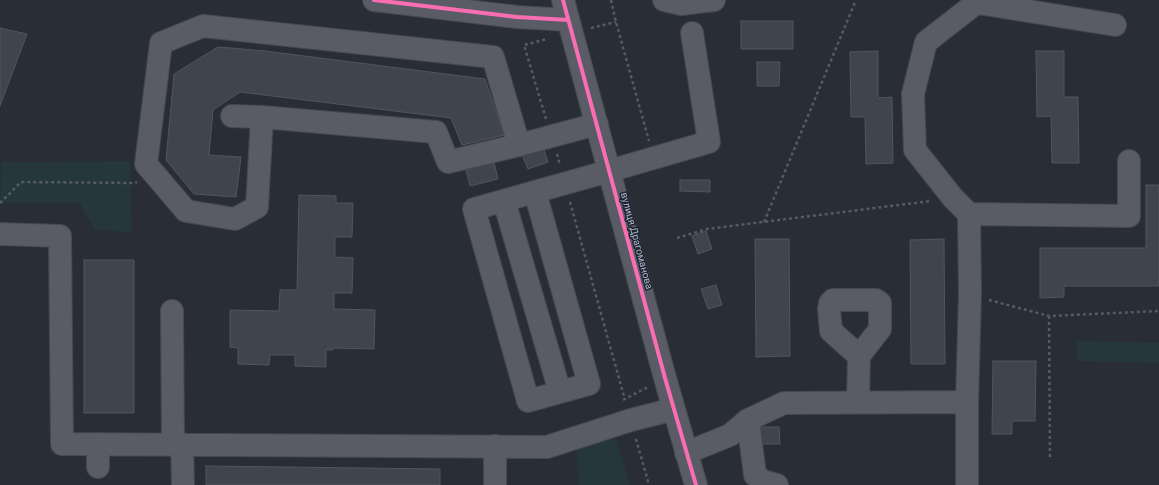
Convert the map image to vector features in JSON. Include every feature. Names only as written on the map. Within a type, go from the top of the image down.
[{"type":"street","points":[[374,0],[517,17],[567,18]]},
{"type":"street","points":[[664,0],[681,4],[714,0]]},
{"type":"street","points":[[1115,25],[979,1],[926,42],[913,94],[915,150],[953,198],[969,214],[1129,216],[1129,161]]},
{"type":"street","name":"вулиця Драгоманова","points":[[567,18],[665,378],[696,485]]},
{"type":"street","points":[[262,117],[257,207],[235,218],[186,211],[146,164],[161,43],[203,26],[493,57],[519,145]]},
{"type":"street","points":[[535,192],[589,384],[528,401],[474,209],[709,142],[692,33]]},
{"type":"street","points":[[232,116],[262,117],[436,132],[448,162],[596,124]]},
{"type":"street","points":[[504,200],[560,392]]},
{"type":"street","points":[[967,485],[966,402],[970,294],[969,214]]},
{"type":"street","points":[[0,234],[60,236],[62,444],[547,447],[631,420],[674,409]]},
{"type":"street","points":[[172,311],[178,444],[183,485]]},
{"type":"street","points":[[858,402],[859,356]]},
{"type":"street","points":[[686,453],[730,435],[748,420],[784,403],[966,402]]},
{"type":"street","points":[[748,420],[755,475],[763,481],[777,485]]},
{"type":"street","points":[[98,444],[98,467]]},
{"type":"street","points":[[494,485],[495,446]]},
{"type":"path","points":[[611,0],[650,144]]},
{"type":"path","points":[[764,223],[856,0]]},
{"type":"path","points":[[560,166],[524,45],[567,18],[616,22]]},
{"type":"path","points":[[0,203],[21,182],[135,183],[152,170]]},
{"type":"path","points":[[568,196],[649,485]]},
{"type":"path","points":[[677,238],[707,229],[953,198]]},
{"type":"path","points":[[970,294],[1050,316],[1159,311]]},
{"type":"path","points":[[1050,316],[1050,460]]},
{"type":"path","points":[[618,402],[665,378]]},
{"type":"shaded area","points":[[130,161],[132,232],[95,230],[80,203],[0,203],[2,162]]},
{"type":"shaded area","points":[[1077,341],[1159,343],[1159,363],[1078,361]]},
{"type":"shaded area","points":[[616,439],[630,485],[579,485],[577,447]]},
{"type":"building","points":[[741,21],[793,21],[793,49],[741,49]]},
{"type":"building","points":[[0,28],[27,34],[0,106]]},
{"type":"building","points":[[218,47],[265,51],[485,79],[504,135],[462,145],[451,118],[240,92],[213,110],[209,155],[241,157],[236,197],[194,194],[166,160],[174,74]]},
{"type":"building","points":[[878,51],[878,98],[892,97],[893,163],[866,164],[865,117],[851,117],[850,52]]},
{"type":"building","points":[[1036,51],[1064,51],[1064,97],[1078,97],[1079,163],[1052,163],[1051,116],[1037,117]]},
{"type":"building","points":[[757,62],[780,62],[779,86],[757,86]]},
{"type":"building","points":[[543,147],[548,162],[528,169],[522,154]]},
{"type":"building","points":[[494,162],[498,179],[470,186],[466,170]]},
{"type":"building","points":[[680,180],[710,180],[710,192],[680,191]]},
{"type":"building","points":[[1146,185],[1159,185],[1159,286],[1064,286],[1064,297],[1040,298],[1040,248],[1146,248]]},
{"type":"building","points":[[299,195],[336,196],[336,203],[353,203],[352,237],[335,237],[335,257],[353,258],[352,293],[334,293],[334,309],[375,310],[374,349],[333,348],[333,350],[326,350],[326,367],[295,366],[295,355],[270,355],[269,365],[238,364],[238,348],[230,347],[230,310],[279,311],[280,290],[297,290]]},
{"type":"building","points":[[706,231],[712,249],[698,254],[692,236]]},
{"type":"building","points":[[755,239],[789,239],[790,356],[756,357]]},
{"type":"building","points":[[944,239],[945,364],[911,364],[910,240]]},
{"type":"building","points":[[84,260],[134,260],[134,413],[84,413]]},
{"type":"building","points":[[716,285],[722,305],[708,309],[701,289]]},
{"type":"building","points":[[993,361],[1036,361],[1035,421],[1012,421],[1012,434],[992,434]]},
{"type":"building","points":[[759,427],[779,427],[780,444],[759,444]]},
{"type":"building","points":[[206,466],[440,469],[440,485],[206,485]]},
{"type":"cycle path","points":[[374,0],[517,17],[568,20]]},
{"type":"cycle path","points":[[563,0],[665,378],[696,485]]}]
